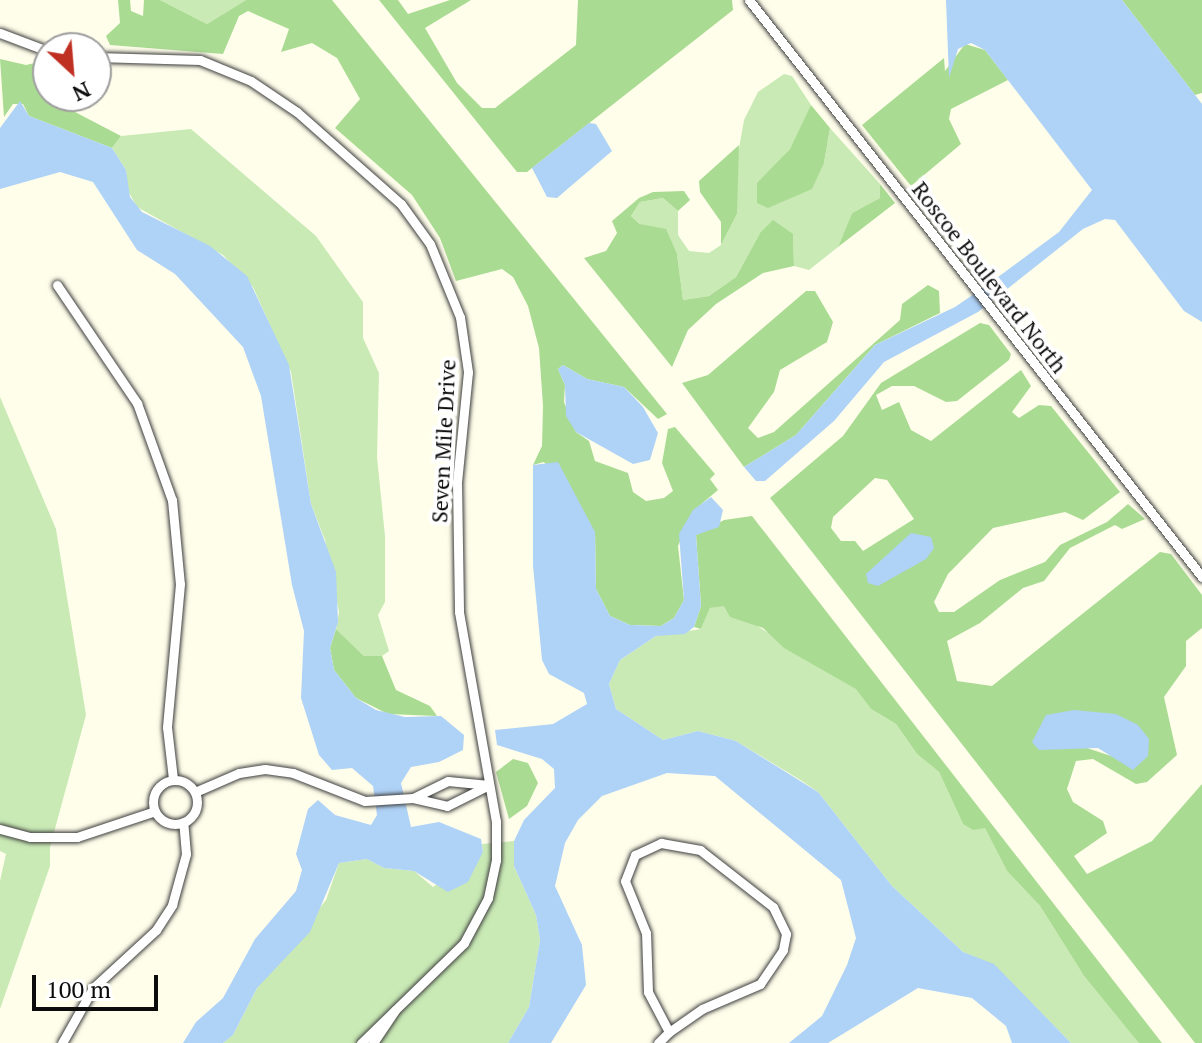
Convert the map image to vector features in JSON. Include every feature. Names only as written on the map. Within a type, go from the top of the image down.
[{"type":"street","name":"Roscoe Boulevard North","points":[[749,0],[1202,577]]},
{"type":"street","points":[[0,33],[32,45]]},
{"type":"street","name":"Seven Mile Drive","points":[[112,57],[182,57],[251,81],[358,161],[401,204],[430,244],[460,317],[467,354],[457,482],[458,600],[489,785],[496,860],[481,917],[449,960],[361,1043]]},
{"type":"street","points":[[57,285],[137,403],[169,490],[180,584],[168,704],[173,779]]},
{"type":"street","points":[[195,792],[239,773],[265,769],[293,773],[344,797],[371,801],[408,798],[447,806],[489,785]]},
{"type":"street","points":[[173,779],[195,792]]},
{"type":"street","points":[[173,779],[156,790],[155,811],[164,821],[183,822]]},
{"type":"street","points":[[408,798],[448,781],[489,785]]},
{"type":"street","points":[[62,1043],[93,988],[156,930],[172,905],[185,865],[183,822],[196,807],[195,792]]},
{"type":"street","points":[[0,829],[30,837],[77,837],[155,811]]},
{"type":"street","points":[[658,1043],[702,1009],[760,984],[783,950],[786,934],[773,907],[700,850],[671,842],[635,855],[625,881],[646,933],[648,992],[669,1032]]},
{"type":"street","name":"Seven Mile Drive","points":[[373,1043],[395,1010]]},
{"type":"green space","points":[[118,0],[130,0],[131,11],[143,16],[144,0],[160,0],[207,24],[246,0],[332,0],[667,414],[658,419],[624,387],[587,379],[563,365],[558,369],[565,385],[564,402],[576,432],[589,441],[595,461],[628,473],[633,492],[646,501],[664,498],[673,491],[662,463],[668,429],[675,427],[715,474],[710,479],[718,490],[693,511],[678,546],[684,600],[674,618],[661,626],[630,625],[610,616],[596,589],[595,532],[544,462],[533,465],[542,446],[543,406],[539,348],[528,306],[513,277],[502,269],[456,281],[440,238],[412,195],[335,128],[360,99],[337,58],[312,43],[281,52],[289,29],[248,11],[239,16],[223,54],[112,45],[110,32],[120,23]]},
{"type":"green space","points":[[160,0],[246,0],[207,24]]},
{"type":"green space","points":[[379,0],[398,0],[408,14],[450,0],[471,0],[425,28],[457,83],[482,108],[495,108],[576,45],[578,0],[732,0],[733,10],[527,172],[517,172]]},
{"type":"green space","points":[[1122,0],[1202,0],[1202,93],[1195,95]]},
{"type":"green space","points":[[965,44],[985,50],[1008,80],[951,109],[949,119],[961,144],[911,186],[862,125],[944,58],[945,71]]},
{"type":"green space","points":[[0,59],[32,64],[32,112],[75,112],[121,136],[112,148],[29,116],[23,104],[13,104],[4,117]]},
{"type":"green space","points":[[784,74],[792,76],[811,105],[790,149],[758,183],[824,163],[830,128],[880,184],[880,198],[852,213],[838,247],[809,270],[794,266],[793,234],[760,233],[736,277],[709,296],[683,300],[677,254],[631,216],[640,202],[663,198],[678,211],[678,235],[689,251],[709,253],[721,245],[737,214],[735,171],[744,120],[758,92]]},
{"type":"green space","points":[[811,105],[830,128],[824,163],[812,189],[768,208],[757,203],[757,183],[790,149]]},
{"type":"green space","points":[[191,129],[316,236],[363,302],[363,338],[379,373],[377,457],[385,536],[385,602],[378,615],[389,651],[382,656],[364,656],[336,629],[339,612],[325,540],[311,504],[291,372],[253,287],[223,255],[137,207],[128,191],[126,170],[112,148],[121,136]]},
{"type":"green space","points":[[739,145],[737,214],[721,245],[721,222],[700,192],[699,181]]},
{"type":"green space","points":[[880,184],[895,203],[838,247],[852,213],[880,198]]},
{"type":"green space","points":[[684,191],[690,200],[678,211],[663,198],[640,202],[631,216],[640,224],[666,229],[677,254],[683,300],[709,296],[736,277],[760,233],[773,220],[793,234],[794,266],[763,273],[716,304],[688,330],[672,367],[584,258],[606,251],[617,233],[612,221],[639,198],[653,192]]},
{"type":"green space","points":[[928,285],[939,291],[940,313],[875,345],[796,435],[744,467],[682,383],[708,375],[806,291],[815,291],[833,322],[827,342],[780,370],[774,392],[748,428],[758,438],[774,432],[900,320],[902,304]]},
{"type":"green space","points":[[980,323],[989,325],[1011,354],[1009,360],[957,401],[946,402],[914,386],[892,386],[876,395],[882,410],[899,402],[911,430],[931,441],[1021,370],[1031,386],[1012,412],[1019,418],[1039,405],[1051,406],[1120,492],[1083,520],[1065,512],[993,528],[948,574],[934,602],[939,612],[954,612],[1000,580],[1045,562],[1060,545],[1107,522],[1128,504],[1145,519],[1122,529],[1115,525],[1070,548],[1044,581],[1023,588],[980,623],[947,641],[957,681],[992,686],[1160,552],[1171,554],[1202,595],[1202,628],[1186,641],[1186,666],[1164,697],[1177,755],[1147,782],[1136,784],[1093,759],[1076,761],[1067,789],[1073,802],[1103,821],[1107,833],[1074,856],[1087,874],[1152,841],[1202,784],[1202,1043],[1195,1043],[770,498],[843,436],[881,383]],"holes":[[[875,478],[887,480],[914,519],[863,551],[855,541],[841,541],[831,528],[833,517]],[[1149,739],[1114,757],[1078,745]]]},
{"type":"green space","points":[[0,397],[56,529],[86,715],[50,847],[50,866],[0,1009],[0,881],[6,854],[0,851]]},
{"type":"green space","points":[[752,516],[1162,1043],[1139,1043],[1133,1036],[1084,976],[1040,906],[1007,871],[985,828],[973,830],[963,824],[939,772],[917,754],[896,724],[871,709],[856,689],[784,648],[763,628],[730,617],[724,606],[710,608],[701,629],[694,627],[701,606],[696,535],[724,520]]},
{"type":"green space","points":[[724,605],[857,689],[871,709],[896,724],[917,754],[939,772],[963,824],[985,827],[1007,871],[1040,906],[1084,976],[1139,1043],[1071,1043],[994,965],[963,952],[892,886],[818,792],[802,781],[736,741],[698,731],[663,740],[616,709],[609,684],[620,660],[656,636],[701,629],[710,608]]},
{"type":"green space","points":[[336,629],[364,656],[382,656],[396,690],[430,706],[437,716],[388,714],[356,698],[334,670],[330,648]]},
{"type":"green space","points":[[513,759],[528,763],[538,783],[527,806],[509,819],[496,772]]},
{"type":"green space","points":[[514,841],[514,866],[536,915],[540,940],[529,1007],[508,1043],[223,1043],[233,1035],[257,988],[326,900],[339,863],[367,859],[384,868],[414,871],[433,887],[483,852],[482,844]]},
{"type":"water","points":[[946,0],[1122,0],[1202,104],[1202,322],[1184,311],[1115,220],[1105,219],[1083,229],[978,312],[884,362],[834,421],[765,481],[756,481],[744,467],[796,435],[875,345],[955,307],[990,283],[1059,232],[1092,190],[985,50],[971,43],[958,49],[949,78]]},
{"type":"water","points":[[20,101],[29,116],[112,148],[126,170],[130,197],[142,212],[210,246],[247,276],[289,365],[311,504],[336,572],[338,622],[330,648],[334,670],[356,698],[376,710],[405,717],[441,716],[464,735],[463,750],[439,762],[411,767],[401,783],[411,827],[439,822],[481,839],[483,852],[468,882],[448,892],[414,871],[384,868],[367,859],[339,863],[310,932],[257,988],[233,1035],[223,1043],[183,1043],[196,1022],[223,998],[255,939],[296,891],[302,870],[296,854],[308,809],[318,800],[335,815],[371,825],[377,815],[373,786],[352,768],[332,770],[319,755],[301,698],[304,631],[292,585],[261,396],[243,347],[175,274],[137,250],[93,182],[60,172],[0,189],[0,128]]},
{"type":"water","points":[[589,123],[596,124],[612,151],[557,198],[547,197],[532,168]]},
{"type":"water","points":[[563,365],[587,379],[624,387],[643,407],[658,433],[650,460],[633,464],[576,432],[566,416],[565,385],[558,369]]},
{"type":"water","points":[[558,462],[595,532],[596,589],[610,616],[630,625],[661,626],[674,618],[684,600],[679,534],[693,510],[711,497],[723,510],[719,527],[696,535],[701,606],[694,627],[685,634],[656,636],[620,660],[609,684],[616,709],[663,740],[698,731],[736,741],[818,792],[892,886],[963,952],[994,964],[1071,1043],[1012,1043],[1006,1026],[972,998],[918,988],[828,1043],[789,1043],[822,1016],[847,965],[856,938],[841,880],[715,776],[667,773],[602,796],[578,820],[565,843],[555,886],[582,945],[586,985],[551,1043],[508,1043],[529,1007],[540,940],[536,915],[514,866],[514,841],[524,820],[555,788],[554,769],[542,759],[497,745],[495,730],[553,724],[587,704],[584,693],[549,674],[542,660],[533,566],[533,465]]},
{"type":"water","points":[[911,533],[931,537],[934,548],[926,559],[878,586],[868,583],[866,574]]},
{"type":"water","points":[[1074,710],[1116,714],[1138,725],[1149,739],[1148,756],[1133,770],[1098,748],[1039,750],[1032,742],[1046,715]]}]
